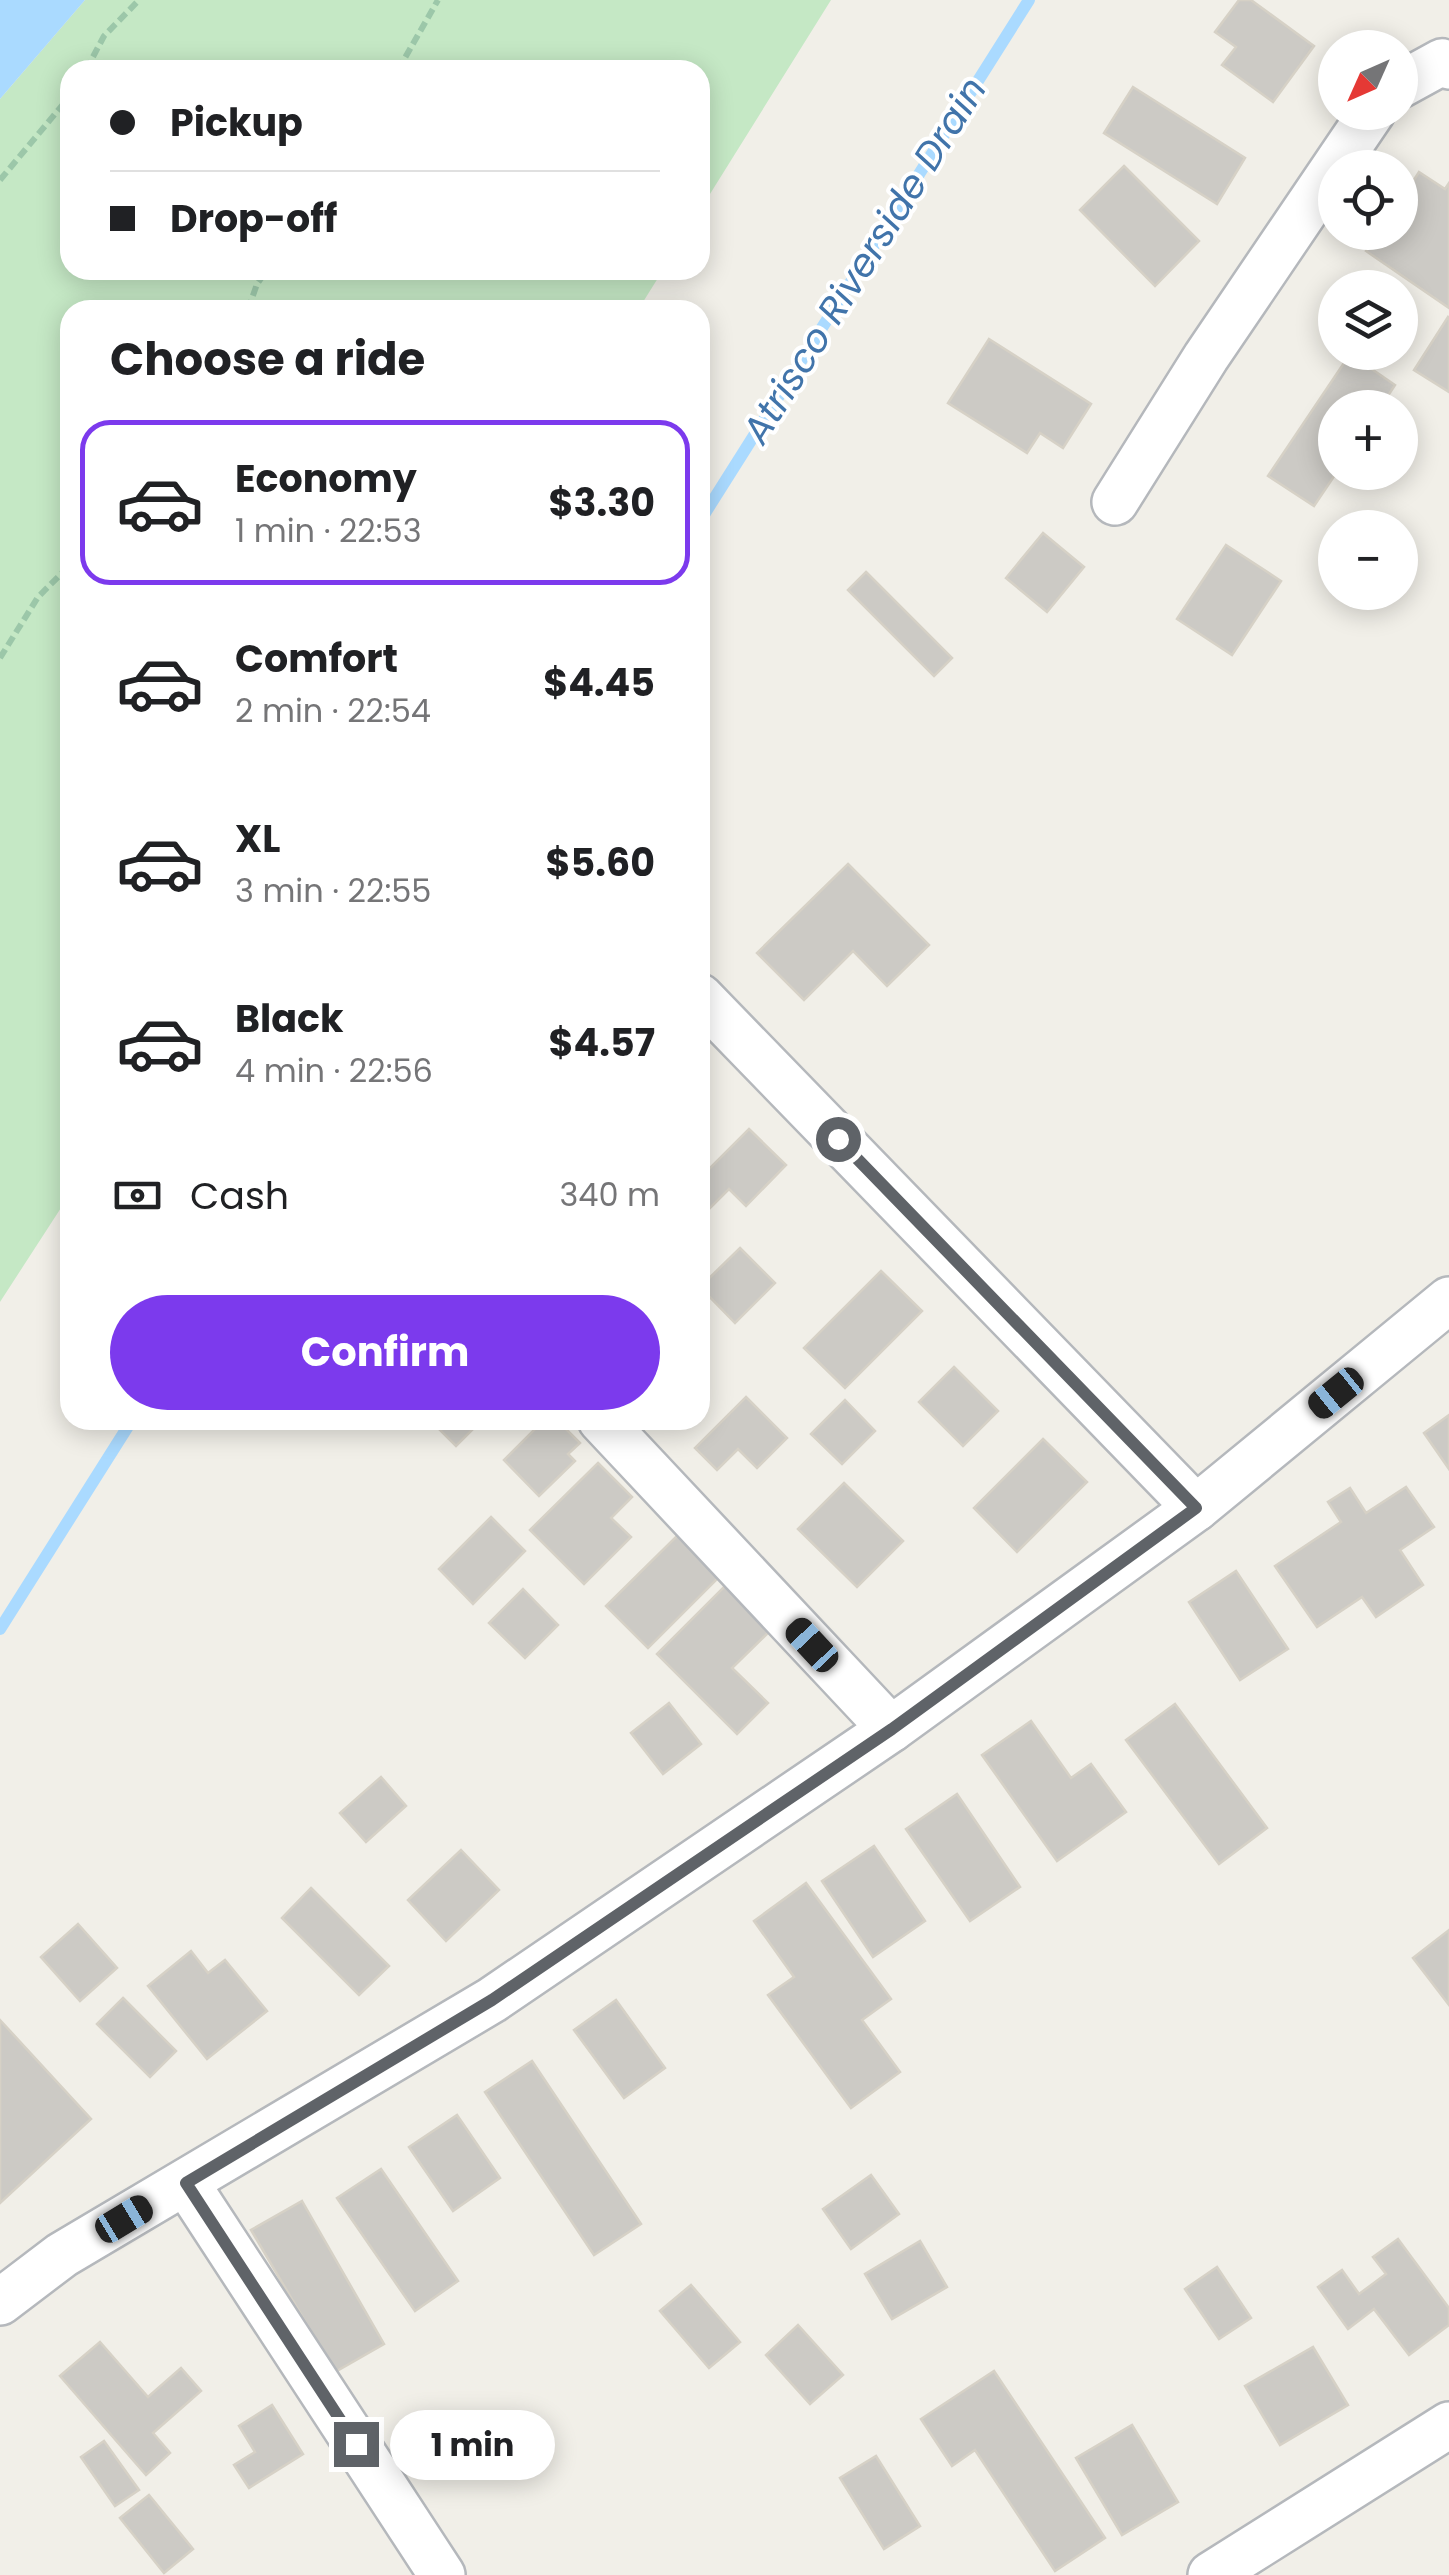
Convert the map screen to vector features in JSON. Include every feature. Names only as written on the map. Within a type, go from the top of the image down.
[{"type":"street","points":[[1418,77],[1445,64]]},
{"type":"street","points":[[1115,502],[1206,358],[1360,130]]},
{"type":"street","points":[[710,1007],[1196,1508]]},
{"type":"street","points":[[0,2302],[62,2256],[492,2000],[892,1729],[1196,1508],[1449,1300]]},
{"type":"street","points":[[610,1430],[892,1729]]},
{"type":"street","points":[[186,2183],[442,2575]]},
{"type":"street","points":[[1210,2575],[1449,2425]]},
{"type":"path","points":[[91,60],[104,36],[139,0]]},
{"type":"path","points":[[404,60],[438,0]]},
{"type":"path","points":[[0,180],[60,108]]},
{"type":"path","points":[[0,658],[38,597],[60,575]]},
{"type":"green space","points":[[85,0],[831,0],[710,194],[710,60],[60,60],[60,280],[657,280],[644,300],[60,300],[60,1209],[0,1302],[0,99]]},
{"type":"water","points":[[0,0],[85,0],[0,99]]},
{"type":"building","points":[[1239,0],[1251,0],[1314,46],[1273,102],[1222,65],[1236,47],[1215,32]]},
{"type":"building","points":[[1133,87],[1245,158],[1217,204],[1104,133]]},
{"type":"building","points":[[1124,166],[1199,241],[1155,286],[1080,210]]},
{"type":"building","points":[[1418,174],[1445,189],[1449,183],[1449,308],[1418,287],[1418,270],[1394,270],[1366,251],[1418,250]]},
{"type":"building","points":[[1448,317],[1449,392],[1414,370],[1418,370],[1418,364]]},
{"type":"building","points":[[989,339],[1091,404],[1063,448],[1040,433],[1027,453],[948,403]]},
{"type":"building","points":[[1339,370],[1373,370],[1395,385],[1392,390],[1326,390]]},
{"type":"building","points":[[1318,402],[1318,490],[1325,490],[1314,506],[1268,476]]},
{"type":"building","points":[[1043,533],[1084,567],[1047,612],[1006,578]]},
{"type":"building","points":[[1226,545],[1281,581],[1232,655],[1177,619]]},
{"type":"building","points":[[866,572],[952,658],[934,676],[848,590]]},
{"type":"building","points":[[848,864],[929,945],[887,986],[853,951],[804,1000],[757,953]]},
{"type":"building","points":[[749,1129],[786,1165],[746,1206],[729,1189],[710,1208],[710,1168]]},
{"type":"building","points":[[740,1248],[775,1283],[735,1323],[710,1297],[710,1277]]},
{"type":"building","points":[[881,1271],[922,1311],[845,1388],[804,1348]]},
{"type":"building","points":[[954,1367],[998,1411],[963,1446],[919,1402]]},
{"type":"building","points":[[746,1397],[787,1438],[757,1468],[738,1449],[717,1470],[695,1448]]},
{"type":"building","points":[[845,1400],[875,1431],[842,1464],[811,1434]]},
{"type":"building","points":[[1449,1415],[1449,1469],[1424,1433]]},
{"type":"building","points":[[440,1430],[472,1430],[456,1446]]},
{"type":"building","points":[[534,1430],[567,1430],[580,1443],[568,1454],[575,1461],[539,1496],[504,1460]]},
{"type":"building","points":[[1043,1439],[1087,1482],[1017,1552],[974,1508]]},
{"type":"building","points":[[598,1463],[632,1497],[611,1518],[631,1537],[584,1584],[530,1530]]},
{"type":"building","points":[[844,1483],[903,1541],[857,1587],[798,1529]]},
{"type":"building","points":[[1406,1487],[1434,1527],[1400,1550],[1423,1585],[1376,1617],[1362,1597],[1317,1627],[1275,1566],[1341,1522],[1328,1502],[1350,1488],[1366,1513]]},
{"type":"building","points":[[491,1517],[525,1551],[473,1604],[439,1569]]},
{"type":"building","points":[[679,1534],[721,1575],[648,1648],[606,1606]]},
{"type":"building","points":[[1236,1571],[1288,1649],[1240,1680],[1189,1602]]},
{"type":"building","points":[[726,1585],[771,1630],[732,1668],[768,1703],[737,1734],[657,1654]]},
{"type":"building","points":[[523,1589],[558,1625],[525,1658],[489,1623]]},
{"type":"building","points":[[669,1703],[701,1744],[663,1774],[631,1733]]},
{"type":"building","points":[[1175,1704],[1267,1828],[1219,1864],[1126,1740]]},
{"type":"building","points":[[1031,1721],[1071,1778],[1091,1764],[1126,1812],[1057,1861],[982,1755]]},
{"type":"building","points":[[381,1777],[406,1806],[366,1842],[340,1813]]},
{"type":"building","points":[[957,1794],[1020,1887],[970,1921],[906,1829]]},
{"type":"building","points":[[874,1846],[925,1921],[873,1957],[822,1881]]},
{"type":"building","points":[[461,1850],[499,1890],[446,1941],[408,1900]]},
{"type":"building","points":[[806,1883],[891,1999],[862,2020],[900,2072],[851,2108],[768,1995],[794,1977],[754,1921]]},
{"type":"building","points":[[311,1888],[389,1966],[359,1995],[282,1918]]},
{"type":"building","points":[[78,1924],[117,1968],[80,2001],[41,1957]]},
{"type":"building","points":[[1449,1930],[1449,2005],[1413,1958]]},
{"type":"building","points":[[191,1951],[208,1973],[225,1960],[267,2011],[207,2059],[148,1986]]},
{"type":"building","points":[[123,1998],[176,2051],[150,2077],[97,2024]]},
{"type":"building","points":[[616,2000],[665,2068],[624,2098],[574,2030]]},
{"type":"building","points":[[0,2020],[91,2119],[0,2203]]},
{"type":"building","points":[[532,2061],[641,2224],[594,2255],[485,2092]]},
{"type":"building","points":[[457,2115],[500,2178],[453,2211],[409,2147]]},
{"type":"building","points":[[381,2169],[458,2281],[415,2311],[337,2198]]},
{"type":"building","points":[[871,2175],[899,2214],[851,2249],[823,2209]]},
{"type":"building","points":[[302,2201],[384,2344],[335,2372],[251,2230]]},
{"type":"building","points":[[1398,2239],[1449,2308],[1449,2325],[1409,2355],[1374,2309],[1348,2329],[1318,2287],[1342,2270],[1359,2294],[1386,2274],[1373,2257]]},
{"type":"building","points":[[920,2241],[947,2287],[892,2319],[865,2274]]},
{"type":"building","points":[[1217,2267],[1251,2318],[1219,2339],[1185,2289]]},
{"type":"building","points":[[691,2285],[740,2342],[709,2368],[660,2311]]},
{"type":"building","points":[[798,2325],[843,2375],[810,2404],[766,2355]]},
{"type":"building","points":[[100,2342],[148,2397],[181,2368],[201,2391],[153,2433],[170,2453],[146,2475],[60,2376]]},
{"type":"building","points":[[1313,2347],[1348,2405],[1280,2445],[1245,2386]]},
{"type":"building","points":[[994,2371],[1105,2538],[1055,2571],[975,2450],[952,2466],[921,2419]]},
{"type":"building","points":[[272,2405],[303,2454],[249,2488],[234,2465],[255,2452],[239,2426]]},
{"type":"building","points":[[1132,2425],[1178,2502],[1122,2535],[1076,2458]]},
{"type":"building","points":[[104,2441],[139,2490],[115,2506],[81,2457]]},
{"type":"building","points":[[876,2456],[920,2526],[884,2549],[840,2478]]},
{"type":"building","points":[[149,2495],[193,2549],[164,2573],[120,2518]]},
{"type":"waterway","name":"Atrisco Riverside Drain","points":[[710,505],[1029,0]]},
{"type":"waterway","name":"Atrisco Riverside Drain","points":[[0,1629],[126,1430]]},
{"type":"route","points":[[356,2444],[186,2183],[492,2000],[892,1729],[1196,1508],[838,1139]]}]
